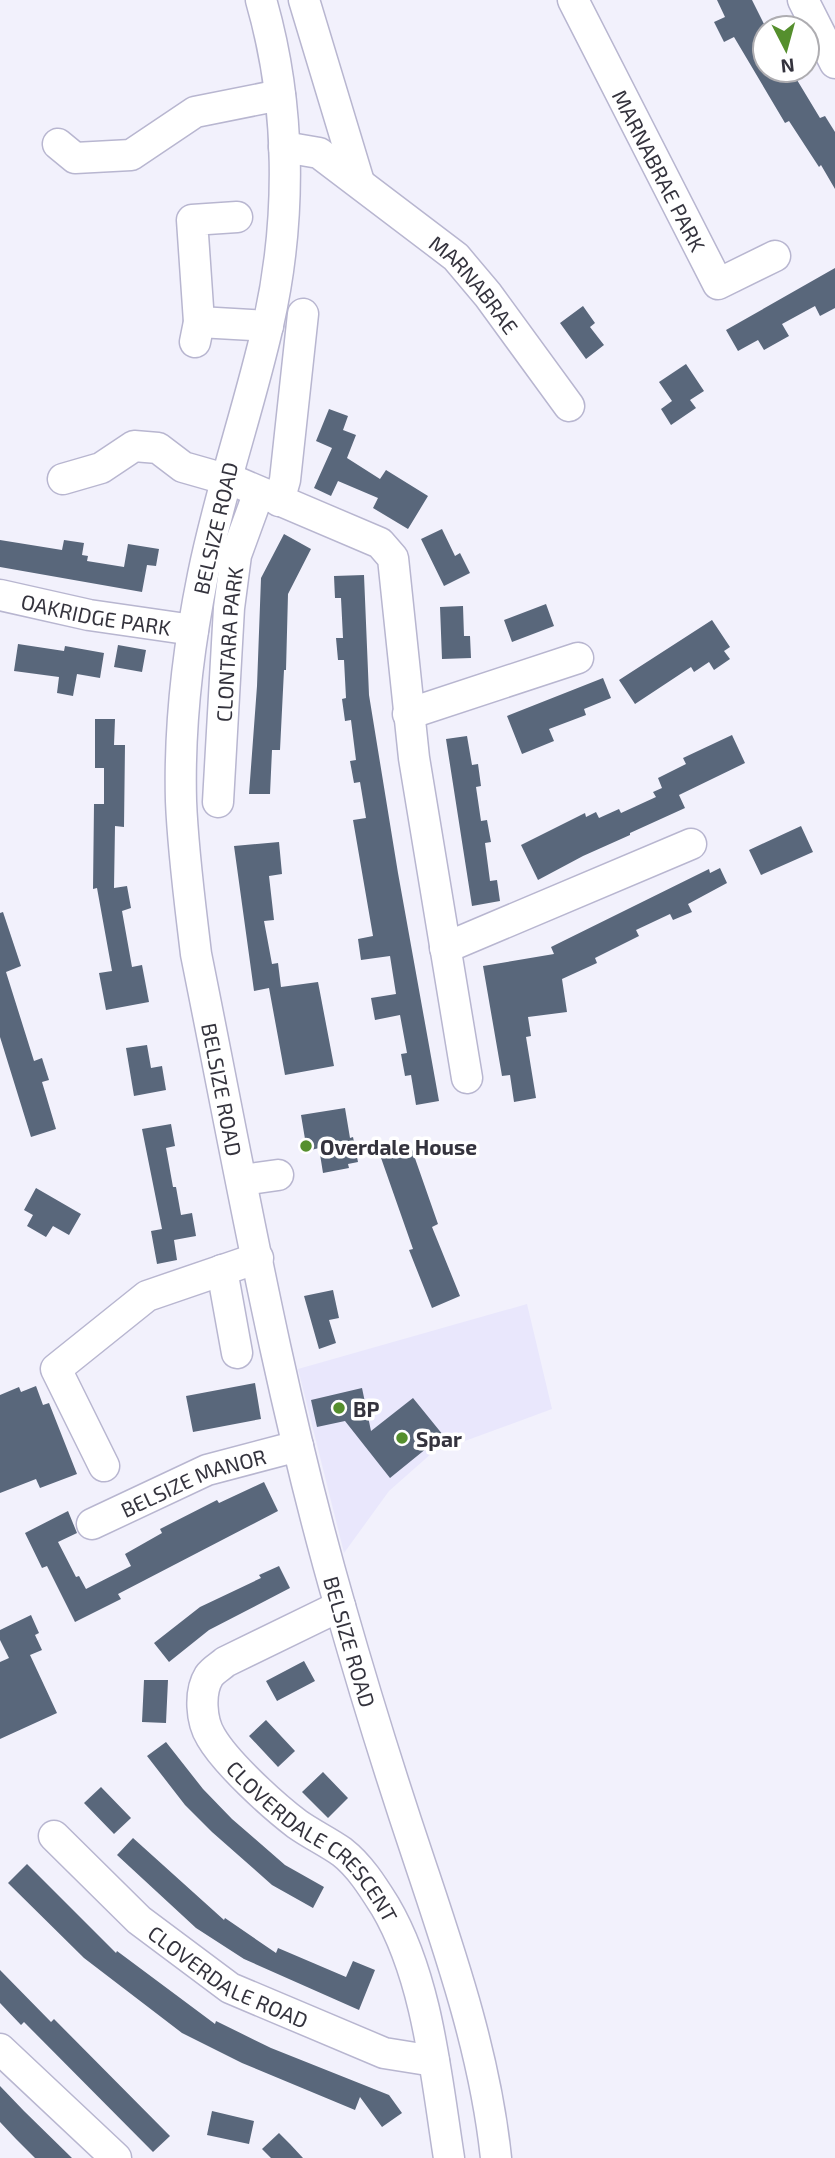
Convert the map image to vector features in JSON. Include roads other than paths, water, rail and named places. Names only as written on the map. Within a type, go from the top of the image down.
[{"type":"street","name":"BELSIZE ROAD","points":[[261,0],[270,31],[280,95],[284,147],[281,250],[268,327],[225,479],[193,630],[182,753],[181,801],[187,887],[196,954],[298,1446],[340,1606],[477,2043],[491,2111],[496,2158]]},
{"type":"street","points":[[304,0],[359,182]]},
{"type":"street","name":"MARNABRAE PARK","points":[[573,0],[718,284],[775,256]]},
{"type":"street","points":[[805,1],[835,64]]},
{"type":"street","points":[[58,144],[75,158],[131,155],[195,112],[280,95]]},
{"type":"street","name":"MARNABRAE","points":[[284,147],[319,153],[456,257],[488,295],[569,406]]},
{"type":"street","points":[[237,218],[192,220],[197,332],[268,327]]},
{"type":"street","name":"CLONTARA PARK","points":[[218,802],[229,608],[236,555],[269,496],[285,480],[303,314]]},
{"type":"street","points":[[63,479],[102,468],[134,446],[158,448],[183,467],[225,479],[380,543],[393,558],[408,714],[467,1078]]},
{"type":"street","name":"OAKRIDGE PARK","points":[[0,596],[89,615],[193,630]]},
{"type":"street","points":[[408,714],[578,658]]},
{"type":"street","points":[[445,948],[691,844]]},
{"type":"street","points":[[242,1180],[278,1175]]},
{"type":"street","points":[[104,1466],[56,1369],[148,1297],[258,1258]]},
{"type":"street","points":[[222,1270],[237,1353]]},
{"type":"street","name":"BELSIZE MANOR","points":[[92,1524],[207,1470],[298,1446]]},
{"type":"street","name":"CLOVERDALE CRESCENT","points":[[340,1606],[226,1662],[209,1675],[204,1691],[203,1713],[209,1735],[219,1748],[263,1794],[298,1825],[342,1852],[358,1866],[385,1907],[415,1978],[434,2061],[449,2158]]},
{"type":"street","name":"CLOVERDALE ROAD","points":[[54,1836],[139,1920],[230,1988],[384,2053],[434,2061]]},
{"type":"street","points":[[0,2049],[116,2158]]},
{"type":"place","name":"Overdale House","points":[[306,1146]]},
{"type":"place","name":"BP","points":[[339,1408]]},
{"type":"place","name":"Spar","points":[[402,1438]]}]
